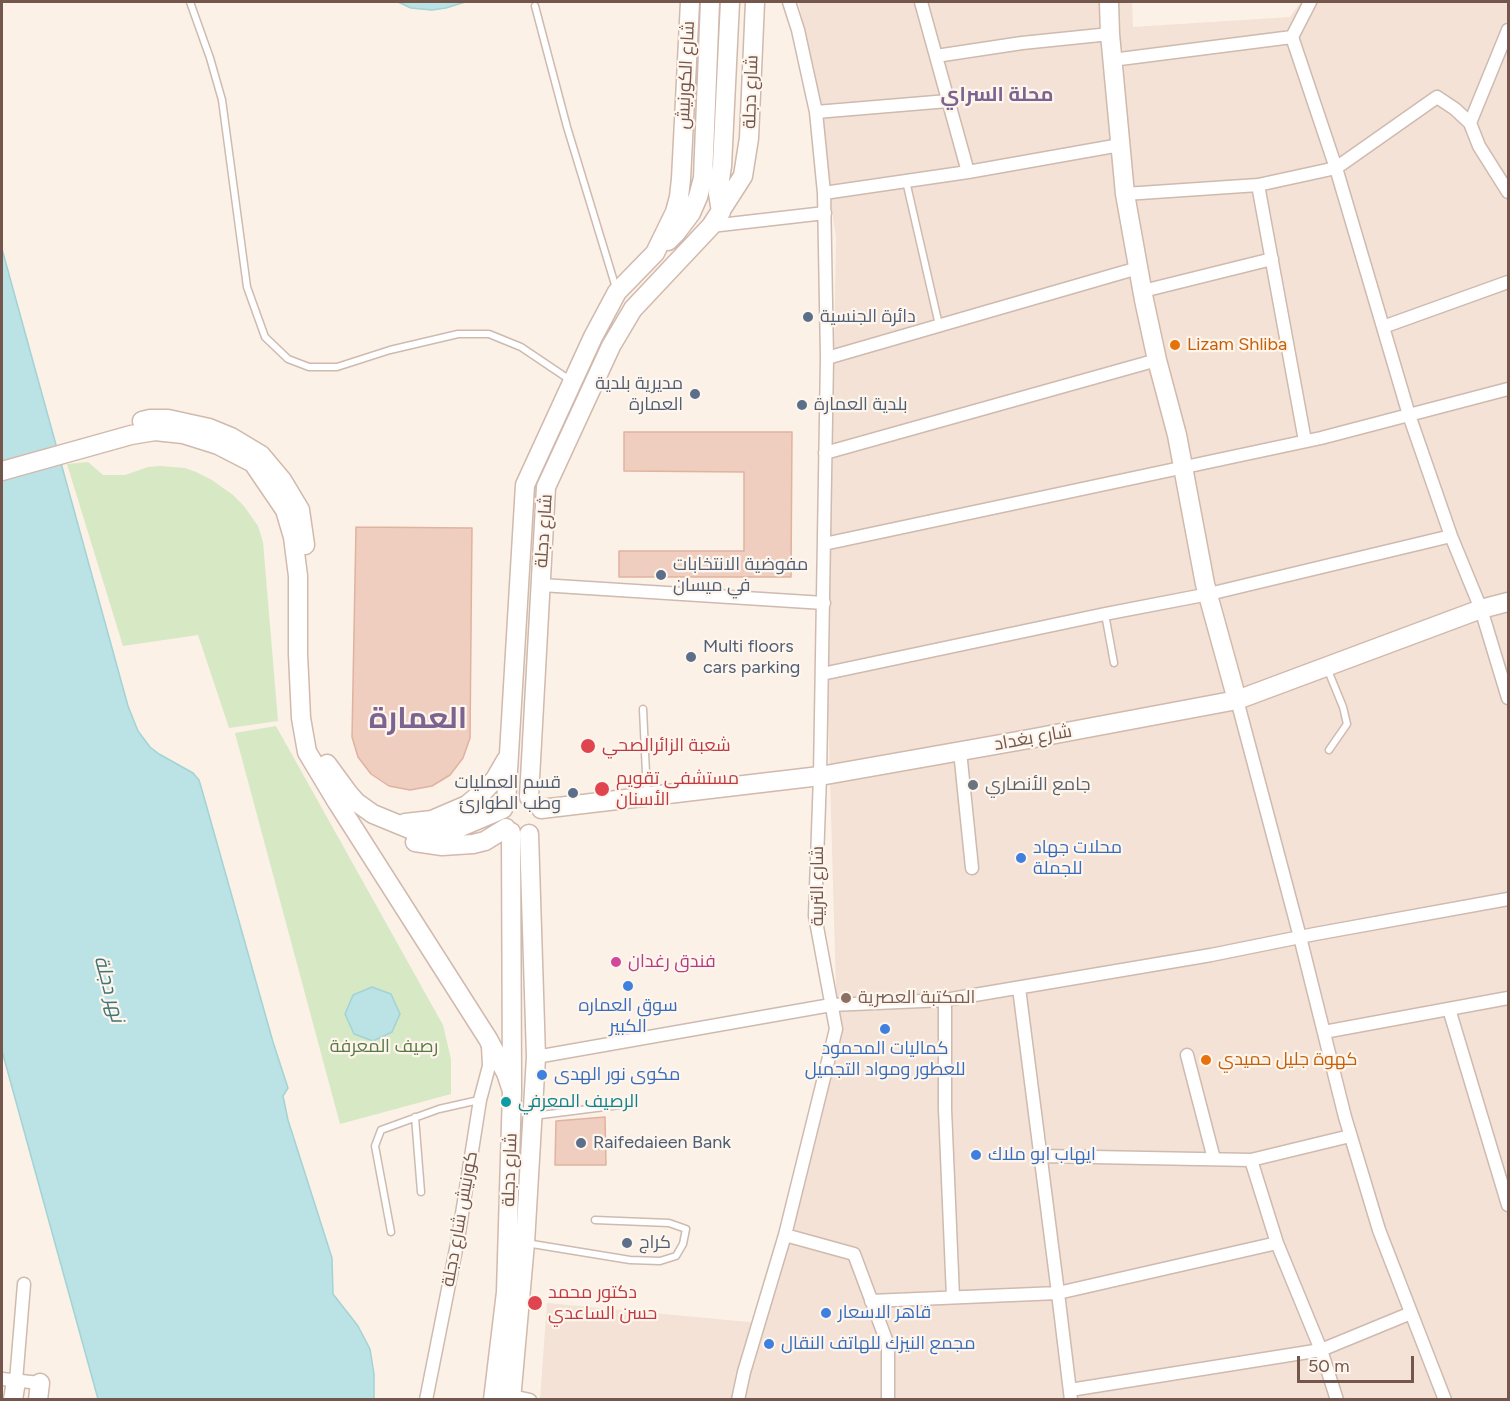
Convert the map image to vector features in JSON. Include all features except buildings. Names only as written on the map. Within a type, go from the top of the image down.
[{"type":"main road","name":"شارع الكورنيش","points":[[683,148],[690,2]]},
{"type":"main road","points":[[710,2],[713,165],[718,193],[716,219]]},
{"type":"main road","points":[[713,165],[730,2]]},
{"type":"main road","name":"شارع دجلة","points":[[535,803],[546,487],[611,346],[633,309],[716,219],[743,176],[747,160],[752,102],[755,2]]},
{"type":"main road","points":[[1109,2],[1112,60],[1125,194],[1138,267],[1157,360],[1184,466],[1205,584],[1237,700]]},
{"type":"main road","name":"شارع دجلة","points":[[655,253],[675,212],[679,197],[683,148]]},
{"type":"main road","name":"شارع دجلة","points":[[504,807],[525,485],[593,337],[617,292],[676,233],[691,213],[699,197],[703,178],[713,165]]},
{"type":"main road","points":[[2,462],[150,419],[168,419],[209,428],[231,437],[261,455],[282,480],[300,510],[307,554],[306,639],[312,715],[319,751],[343,798],[488,1039],[506,1072],[512,1091]]},
{"type":"main road","points":[[2,471],[131,435],[155,431],[183,434],[218,445],[254,463],[285,510],[293,537],[298,576],[301,718],[307,752],[364,822],[405,840],[442,846],[473,844],[508,830]]},
{"type":"main road","name":"شارع بغداد","points":[[535,803],[647,796],[820,776],[1237,700],[1481,609],[1509,602]]},
{"type":"main road","points":[[397,824],[432,820],[467,805],[495,779],[508,755]]},
{"type":"main road","points":[[343,798],[397,824],[427,834],[441,833],[504,807],[516,796],[535,803],[543,815],[539,827],[535,832],[523,836],[508,830],[503,822],[504,807]]},
{"type":"main road","name":"شارع دجلة","points":[[493,1400],[506,1292],[512,1091],[508,830]]},
{"type":"main road","name":"شارع دجلة","points":[[511,1398],[525,1243],[536,1057],[529,834]]},
{"type":"main road","points":[[9,1380],[14,1400]]},
{"type":"street","name":"شارع التربية","points":[[738,1400],[744,1372],[785,1235],[836,1029],[815,916],[824,603],[827,358],[825,213],[816,112],[798,30],[789,2]]},
{"type":"street","points":[[921,2],[968,172]]},
{"type":"street","points":[[1310,2],[1292,37],[1336,168],[1410,415],[1451,536],[1481,609],[1509,698]]},
{"type":"street","points":[[1470,123],[1509,30]]},
{"type":"street","points":[[936,56],[1110,33]]},
{"type":"street","points":[[1112,60],[1292,37]]},
{"type":"street","points":[[1125,194],[1258,185],[1336,168],[1437,98],[1455,109],[1470,123],[1479,146],[1509,192]]},
{"type":"street","points":[[816,112],[948,101]]},
{"type":"street","points":[[824,193],[968,172],[1120,145]]},
{"type":"street","points":[[1258,185],[1305,441]]},
{"type":"street","points":[[716,219],[825,213]]},
{"type":"street","points":[[1143,291],[1272,259]]},
{"type":"street","points":[[827,358],[1138,267]]},
{"type":"street","points":[[1383,327],[1509,282]]},
{"type":"street","points":[[825,453],[1157,360]]},
{"type":"street","points":[[824,544],[1305,441],[1509,389]]},
{"type":"street","points":[[822,674],[1209,594],[1451,536]]},
{"type":"street","points":[[541,585],[824,603]]},
{"type":"street","points":[[1237,700],[1350,1136],[1379,1230],[1445,1400]]},
{"type":"street","points":[[960,751],[972,867]]},
{"type":"street","points":[[536,1057],[831,1005],[945,1000],[1019,988],[1211,955],[1509,899]]},
{"type":"street","points":[[1019,988],[1070,1395],[1321,1350],[1411,1313]]},
{"type":"street","points":[[1324,1032],[1509,998]]},
{"type":"street","points":[[945,1000],[945,1109],[953,1298]]},
{"type":"street","points":[[1449,1009],[1509,1205]]},
{"type":"street","name":"كورنيش شارع دجلة","points":[[426,1400],[458,1239],[480,1100],[489,1066],[488,1039]]},
{"type":"street","points":[[1187,1055],[1214,1160]]},
{"type":"street","points":[[1041,1156],[1251,1160],[1350,1136]]},
{"type":"street","points":[[1251,1160],[1277,1243],[1321,1350],[1336,1400]]},
{"type":"street","points":[[785,1235],[854,1254],[888,1345],[888,1400]]},
{"type":"street","points":[[871,1301],[1058,1293],[1277,1243]]},
{"type":"street","points":[[24,1284],[9,1380],[39,1391]]},
{"type":"street","points":[[511,1398],[530,1400]]},
{"type":"lane","points":[[190,2],[222,100],[247,287],[265,337],[288,359],[309,367],[337,367],[390,350],[458,334],[489,334],[521,347],[573,382]]},
{"type":"lane","points":[[535,6],[567,128],[617,292]]},
{"type":"lane","points":[[906,181],[939,326]]},
{"type":"lane","points":[[1105,614],[1114,663]]},
{"type":"lane","points":[[1326,667],[1343,706],[1347,724],[1329,750]]},
{"type":"lane","points":[[643,709],[647,796]]},
{"type":"lane","points":[[391,1233],[375,1146],[381,1130],[439,1108],[480,1100]]},
{"type":"lane","points":[[532,1116],[628,1104]]},
{"type":"lane","points":[[415,1117],[421,1192]]},
{"type":"lane","points":[[525,1243],[630,1260],[660,1261],[676,1256],[683,1244],[686,1229],[669,1223],[595,1220]]},
{"type":"shaded area","points":[[799,2],[1132,2],[1133,27],[1290,17],[1301,2],[1508,2],[1508,1399],[540,1400],[547,1303],[759,1323],[837,1024],[828,707],[836,237]]},
{"type":"green space","points":[[88,462],[103,475],[125,475],[148,467],[185,468],[212,480],[244,506],[258,526],[263,542],[278,721],[229,728],[198,635],[123,646],[67,464]]},
{"type":"green space","name":"رصيف المعرفة","points":[[276,726],[443,1025],[451,1059],[451,1094],[340,1124],[235,733]]},
{"type":"water","points":[[398,2],[465,2],[432,10],[411,8]]},
{"type":"water","name":"نهر دجلة","points":[[2,249],[128,706],[138,731],[150,747],[193,773],[199,780],[288,1088],[283,1096],[288,1120],[332,1258],[333,1294],[358,1326],[370,1349],[374,1374],[374,1399],[98,1399],[2,1051]]},
{"type":"water","points":[[372,987],[391,994],[400,1014],[392,1032],[373,1041],[354,1034],[345,1014],[353,995]]},
{"type":"place","name":"دائرة الجنسية","points":[[808,317]]},
{"type":"place","name":"Lizam Shliba","points":[[1175,345]]},
{"type":"place","name":"مديرية بلدية العمارة","points":[[695,394]]},
{"type":"place","name":"بلدية العمارة","points":[[802,405]]},
{"type":"place","name":"مفوضية الانتخابات في ميسان","points":[[661,575]]},
{"type":"place","name":"Multi floors cars parking","points":[[691,657]]},
{"type":"place","name":"شعبة الزائرالصحي","points":[[588,746]]},
{"type":"place","name":"جامع الأنصاري","points":[[973,785]]},
{"type":"place","name":"مستشفى تقويم الأسنان","points":[[602,789]]},
{"type":"place","name":"قسم العمليات وطب الطوارئ","points":[[573,793]]},
{"type":"place","name":"محلات جهاد للجملة","points":[[1021,858]]},
{"type":"place","name":"فندق رغدان","points":[[616,962]]},
{"type":"place","name":"سوق العماره الكبير","points":[[628,986]]},
{"type":"place","name":"المكتبة العصرية","points":[[846,998]]},
{"type":"place","name":"كماليات المحمود للعطور ومواد التجميل","points":[[885,1029]]},
{"type":"place","name":"كهوة جليل حميدي","points":[[1206,1060]]},
{"type":"place","name":"مكوى نور الهدى","points":[[542,1075]]},
{"type":"place","name":"الرصيف المعرفي","points":[[506,1102]]},
{"type":"place","name":"Raifedaieen Bank","points":[[581,1143]]},
{"type":"place","name":"ايهاب ابو ملاك","points":[[976,1155]]},
{"type":"place","name":"كراج","points":[[627,1243]]},
{"type":"place","name":"دكتور محمد حسن الساعدي","points":[[535,1303]]},
{"type":"place","name":"قاهر الاسعار","points":[[826,1313]]},
{"type":"place","name":"مجمع النيزك للهاتف النقال","points":[[769,1344]]},
{"type":"district","name":"محلة السراي","points":[[997,95]]},
{"type":"district","name":"العمارة","points":[[418,719]]}]
